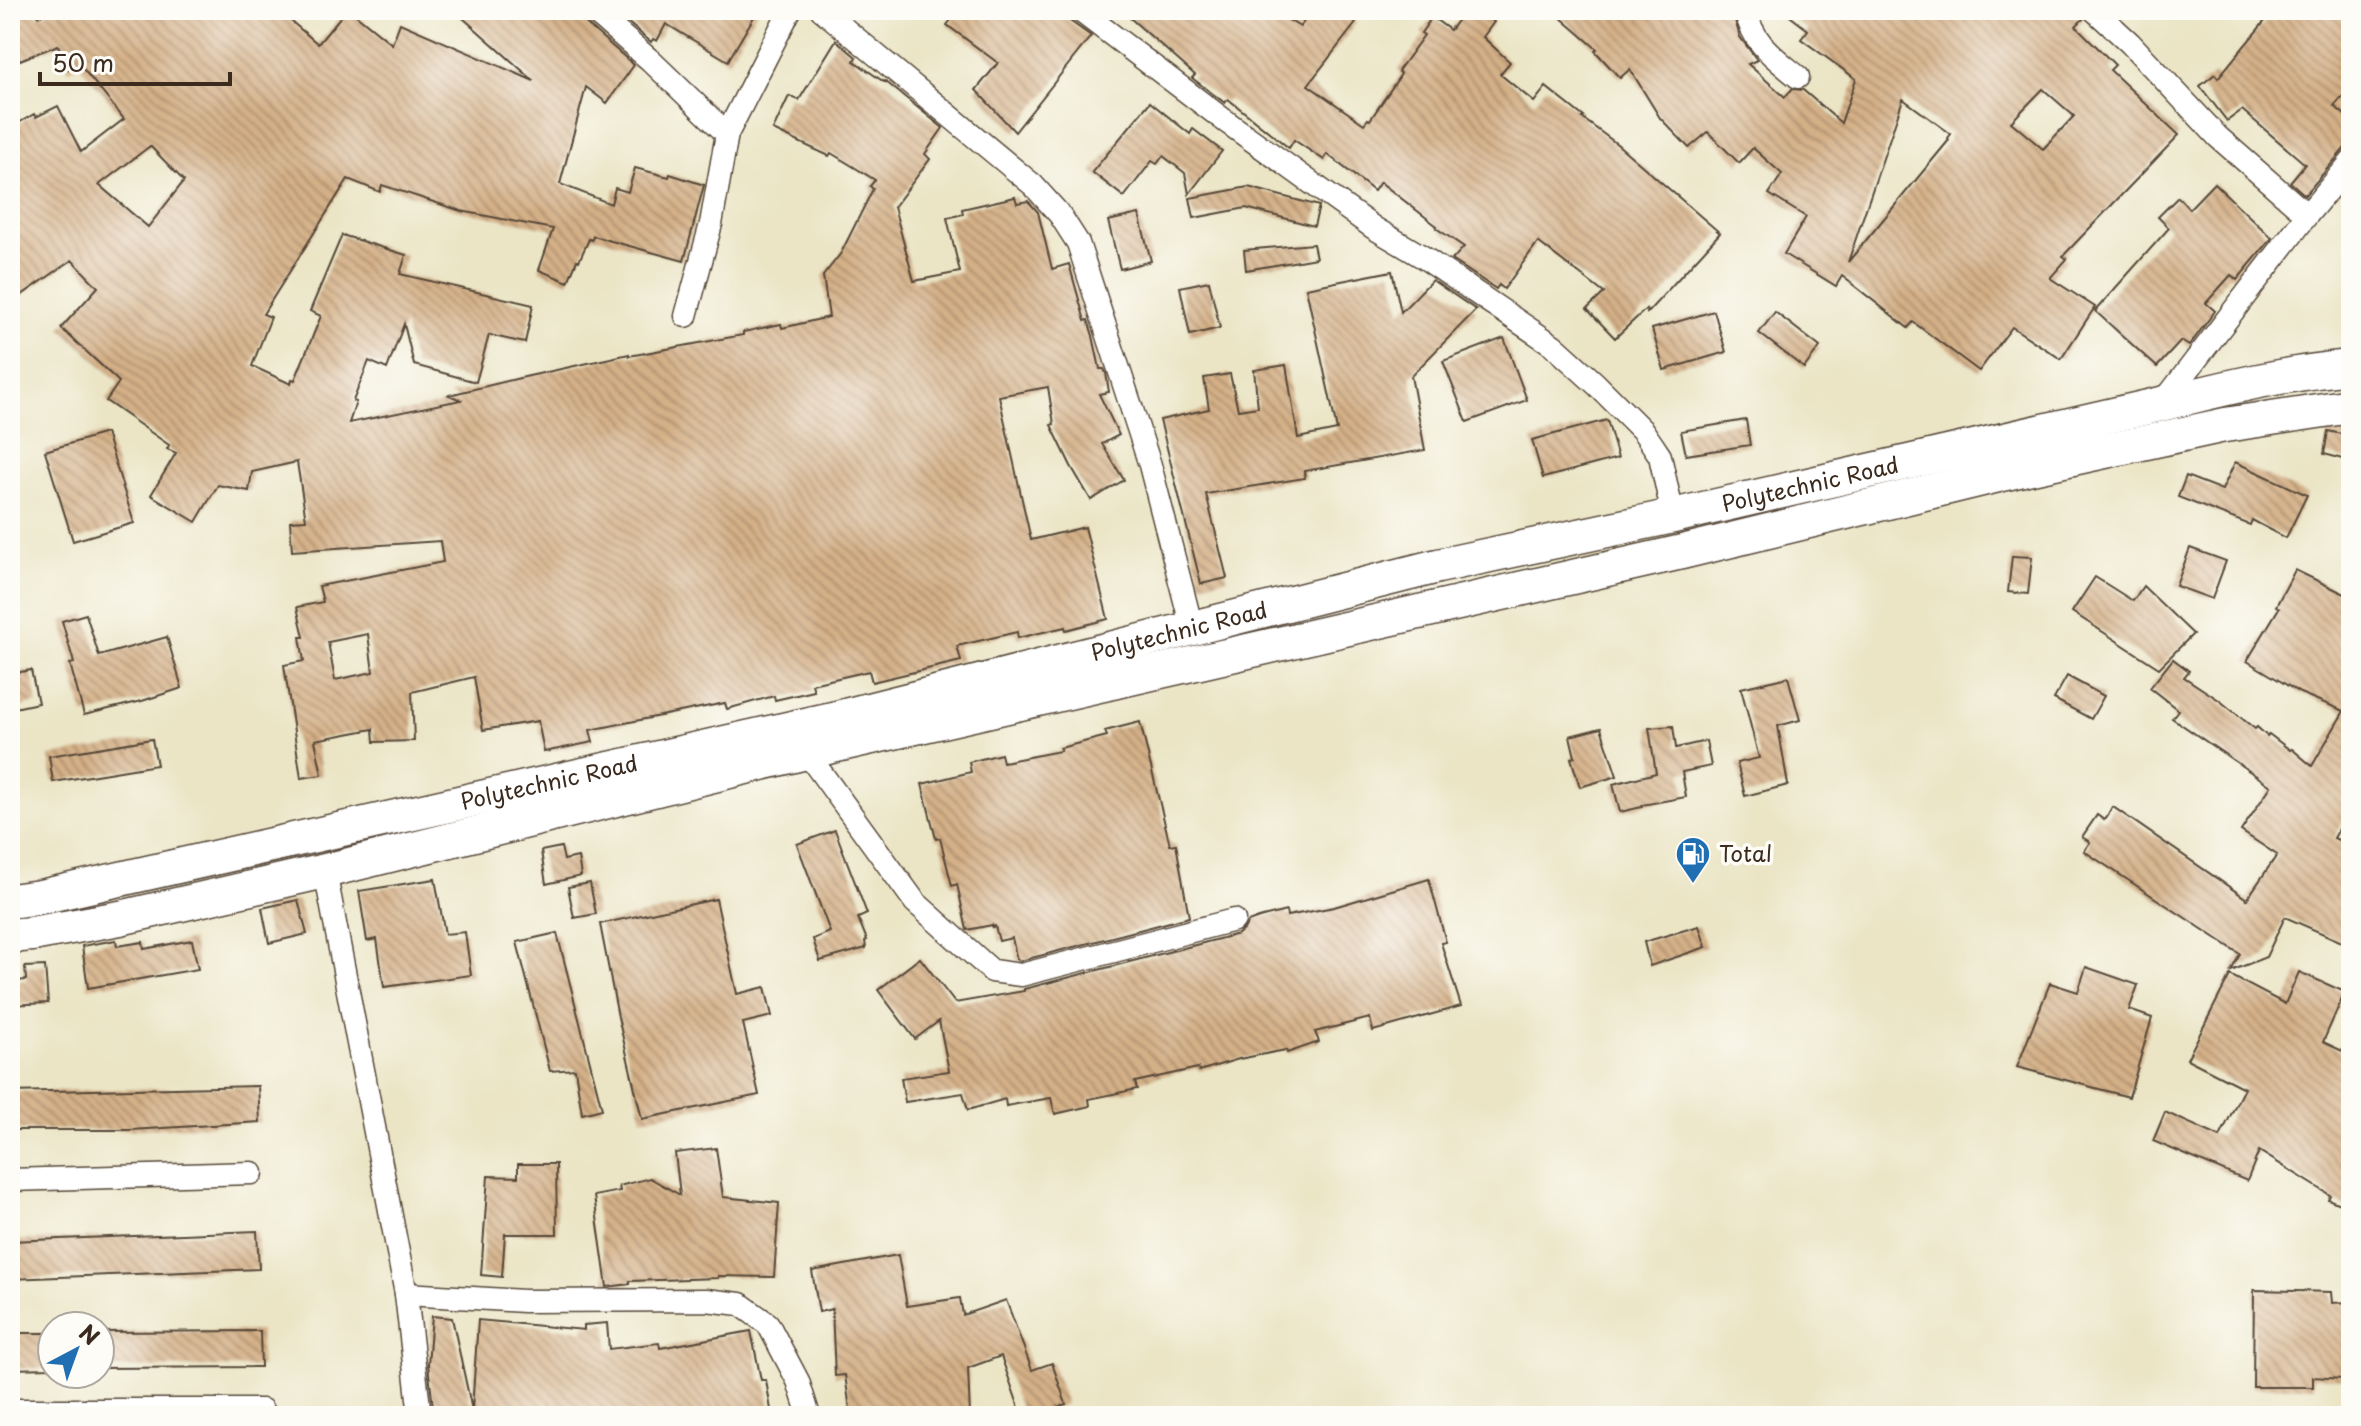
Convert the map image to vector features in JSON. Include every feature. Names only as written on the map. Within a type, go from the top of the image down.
[{"type":"main road","name":"Polytechnic Road","points":[[10,901],[40,897],[841,717],[1438,566],[1673,516],[2239,384],[2351,367]]},
{"type":"main road","name":"Polytechnic Road","points":[[10,936],[120,918],[325,871],[806,752],[1682,552],[2023,469],[2225,425],[2351,406]]},
{"type":"main road","points":[[277,844],[289,879]]},
{"type":"street","points":[[592,10],[650,60],[727,134]]},
{"type":"street","points":[[686,316],[711,224],[727,134],[790,10]]},
{"type":"street","points":[[822,10],[1033,185],[1060,215],[1078,243],[1150,465],[1192,628]]},
{"type":"street","points":[[1079,10],[1374,228],[1423,257],[1553,345],[1648,437],[1660,456],[1673,516]]},
{"type":"street","points":[[1746,10],[1759,44],[1798,77]]},
{"type":"street","points":[[2094,10],[2130,43],[2218,137],[2307,215]]},
{"type":"street","points":[[2161,404],[2351,162]]},
{"type":"street","points":[[806,752],[915,902],[992,971],[1021,975],[1234,920]]},
{"type":"street","points":[[325,871],[406,1294],[420,1416]]},
{"type":"street","points":[[10,1180],[252,1173]]},
{"type":"street","points":[[406,1294],[524,1301],[706,1300],[740,1304],[768,1324],[798,1381],[809,1416]]},
{"type":"street","points":[[10,1410],[262,1410]]},
{"type":"building","points":[[30,10],[35,10],[38,16],[54,10],[278,10],[318,44],[346,10],[350,10],[392,44],[400,23],[534,81],[454,10],[578,10],[583,21],[634,65],[607,103],[586,87],[560,184],[611,204],[615,188],[628,192],[635,168],[669,177],[670,174],[704,185],[684,261],[593,236],[577,260],[568,282],[539,270],[553,229],[461,211],[382,185],[380,192],[348,179],[263,314],[271,317],[252,366],[291,384],[292,379],[295,380],[321,316],[310,311],[342,235],[406,255],[400,274],[533,305],[525,343],[489,335],[476,382],[414,365],[404,324],[387,369],[369,361],[353,401],[356,402],[349,423],[461,400],[449,395],[520,378],[629,354],[829,317],[823,276],[841,253],[875,180],[831,153],[829,156],[773,130],[789,96],[799,100],[836,40],[856,57],[854,61],[885,81],[943,128],[925,154],[930,159],[894,207],[914,281],[960,272],[947,218],[963,214],[962,209],[1015,197],[1017,203],[1028,201],[1038,212],[1052,269],[1069,264],[1085,321],[1088,320],[1093,336],[1100,369],[1106,373],[1109,392],[1099,394],[1119,435],[1102,444],[1124,480],[1091,500],[1051,425],[1054,424],[1048,387],[999,396],[1031,540],[1085,527],[1108,619],[1066,630],[1065,627],[1018,638],[1017,632],[957,646],[961,661],[872,682],[869,671],[812,684],[814,691],[775,700],[774,696],[727,709],[725,703],[590,730],[593,742],[544,752],[538,721],[483,730],[474,677],[412,692],[414,741],[374,742],[373,729],[315,740],[322,775],[301,778],[284,665],[304,661],[300,637],[304,637],[297,607],[323,602],[319,586],[443,562],[440,541],[292,551],[290,521],[306,520],[297,462],[252,472],[249,491],[218,485],[196,522],[151,495],[176,453],[106,401],[119,382],[61,328],[98,287],[72,260],[19,297],[10,284],[10,257],[18,251],[10,240],[10,128],[34,114],[36,117],[58,106],[81,152],[124,119],[80,65],[69,70],[58,45],[10,64],[10,18]],"holes":[[[150,146],[184,181],[148,227],[99,185]],[[368,634],[373,672],[335,680],[328,642]]]},
{"type":"building","points":[[613,10],[758,10],[728,61],[666,24],[657,41],[653,39],[651,42]]},
{"type":"building","points":[[959,10],[1065,10],[1070,21],[1091,36],[1015,132],[976,90],[998,63],[947,25]]},
{"type":"building","points":[[1121,10],[1272,10],[1300,27],[1312,10],[1339,10],[1356,23],[1308,85],[1364,124],[1370,120],[1401,74],[1398,71],[1424,35],[1421,33],[1432,17],[1450,30],[1465,10],[1479,10],[1494,22],[1483,37],[1510,62],[1500,74],[1534,102],[1546,87],[1720,233],[1647,313],[1646,309],[1615,338],[1587,309],[1604,293],[1538,242],[1504,289],[1499,285],[1496,289],[1452,260],[1464,247],[1380,182],[1374,191],[1327,154],[1324,160],[1294,140],[1289,148],[1228,99],[1225,103],[1192,78],[1195,75]]},
{"type":"building","points":[[1552,10],[1732,10],[1740,37],[1757,60],[1748,64],[1785,97],[1792,89],[1803,90],[1841,123],[1856,79],[1801,39],[1808,30],[1782,10],[2080,10],[2083,19],[2076,26],[2115,65],[2110,70],[2179,135],[2063,256],[2067,259],[2050,278],[2095,307],[2061,359],[2012,327],[1979,371],[1913,322],[1908,328],[1842,276],[1836,286],[1784,254],[1806,217],[1769,194],[1782,174],[1753,148],[1739,163],[1708,132],[1689,148],[1660,118],[1630,69],[1620,78],[1595,51],[1597,49]],"holes":[[[2043,89],[2074,116],[2043,149],[2011,122]],[[1903,99],[1951,134],[1949,140],[1848,262]]]},
{"type":"building","points":[[2274,10],[2351,10],[2351,87],[2334,106],[2351,120],[2351,141],[2305,195],[2290,182],[2305,164],[2242,110],[2227,121],[2200,86],[2215,74],[2218,78]]},
{"type":"building","points":[[1150,102],[1190,134],[1193,129],[1222,151],[1189,194],[1185,173],[1163,156],[1157,164],[1152,161],[1124,197],[1092,172]]},
{"type":"building","points":[[2214,183],[2272,238],[2237,280],[2231,275],[2206,303],[2215,311],[2189,346],[2181,341],[2157,367],[2095,311],[2169,228],[2158,217],[2178,197],[2189,209]]},
{"type":"building","points":[[1248,187],[1319,206],[1314,226],[1246,208],[1194,218],[1190,198]]},
{"type":"building","points":[[1139,214],[1151,261],[1120,269],[1108,221]]},
{"type":"building","points":[[1313,244],[1316,258],[1246,270],[1244,250]]},
{"type":"building","points":[[1392,271],[1401,312],[1432,280],[1476,310],[1411,376],[1425,450],[1304,471],[1305,478],[1206,494],[1227,578],[1201,584],[1160,420],[1209,409],[1204,378],[1230,374],[1238,410],[1258,407],[1254,370],[1286,365],[1298,438],[1337,430],[1306,288]]},
{"type":"building","points":[[1209,281],[1220,328],[1190,335],[1180,287]]},
{"type":"building","points":[[1714,311],[1726,352],[1664,370],[1652,329]]},
{"type":"building","points":[[1775,312],[1820,347],[1804,368],[1759,333]]},
{"type":"building","points":[[1504,338],[1527,400],[1467,422],[1443,361]]},
{"type":"building","points":[[1607,420],[1618,458],[1543,478],[1532,440]]},
{"type":"building","points":[[1746,420],[1750,445],[1686,455],[1681,431]]},
{"type":"building","points":[[2328,431],[2351,436],[2351,461],[2324,454]]},
{"type":"building","points":[[106,433],[134,523],[73,541],[45,451]]},
{"type":"building","points":[[2235,462],[2307,495],[2286,538],[2252,520],[2250,525],[2178,497],[2186,476],[2222,490]]},
{"type":"building","points":[[2190,548],[2226,561],[2212,599],[2176,586]]},
{"type":"building","points":[[2012,556],[2032,557],[2028,594],[2008,592]]},
{"type":"building","points":[[2295,570],[2351,597],[2351,807],[2334,838],[2351,846],[2351,946],[2285,917],[2266,957],[2231,971],[2240,954],[2084,851],[2090,842],[2082,837],[2097,815],[2104,820],[2113,807],[2247,899],[2277,855],[2241,831],[2271,786],[2172,718],[2178,710],[2150,688],[2173,659],[2189,671],[2184,677],[2255,729],[2257,727],[2292,749],[2312,766],[2344,711],[2300,693],[2247,661],[2279,608],[2276,606]]},
{"type":"building","points":[[2095,577],[2133,601],[2143,586],[2193,634],[2159,668],[2072,612]]},
{"type":"building","points":[[86,614],[99,656],[167,637],[182,688],[84,715],[62,621]]},
{"type":"building","points":[[31,670],[38,703],[10,709],[10,674]]},
{"type":"building","points":[[2067,676],[2104,696],[2091,719],[2054,699]]},
{"type":"building","points":[[1788,677],[1800,720],[1778,726],[1788,785],[1745,796],[1737,763],[1759,758],[1741,688]]},
{"type":"building","points":[[1140,722],[1170,845],[1176,844],[1189,917],[1020,961],[1017,960],[1012,938],[999,941],[995,926],[967,930],[957,884],[952,886],[922,784],[971,772],[969,762],[1001,754],[1003,762],[1060,751],[1060,748],[1107,736],[1105,731]]},
{"type":"building","points":[[1673,726],[1676,748],[1706,741],[1711,766],[1682,772],[1686,797],[1620,812],[1613,784],[1656,773],[1649,728]]},
{"type":"building","points":[[1601,728],[1617,776],[1580,787],[1571,758],[1575,757],[1570,736]]},
{"type":"building","points":[[152,739],[157,765],[53,782],[49,756]]},
{"type":"building","points":[[835,830],[867,914],[858,918],[867,940],[866,948],[820,961],[813,939],[830,932],[797,844]]},
{"type":"building","points":[[561,847],[564,860],[578,857],[581,876],[546,884],[541,851]]},
{"type":"building","points":[[435,879],[445,934],[465,932],[471,975],[384,987],[377,939],[367,941],[359,891]]},
{"type":"building","points":[[1429,879],[1446,942],[1441,943],[1461,1006],[1373,1031],[1370,1018],[1315,1032],[1319,1042],[1287,1053],[1286,1050],[1199,1071],[1198,1068],[1135,1082],[1137,1089],[1089,1099],[1090,1106],[1055,1114],[1051,1098],[1006,1106],[1005,1099],[968,1110],[963,1093],[905,1102],[901,1078],[949,1071],[939,1021],[915,1039],[878,990],[920,958],[955,1003],[1024,991],[1238,934],[1248,922],[1259,918],[1286,911],[1287,916],[1334,907]]},
{"type":"building","points":[[590,883],[596,914],[574,918],[568,887]]},
{"type":"building","points":[[716,899],[737,994],[765,987],[772,1016],[743,1023],[759,1095],[642,1119],[600,924]]},
{"type":"building","points":[[298,900],[307,934],[269,943],[262,908]]},
{"type":"building","points":[[1699,926],[1706,947],[1650,966],[1644,942]]},
{"type":"building","points":[[557,933],[602,1109],[582,1114],[575,1069],[550,1071],[517,942]]},
{"type":"building","points":[[116,940],[117,946],[143,942],[144,949],[192,940],[198,969],[88,988],[82,946]]},
{"type":"building","points":[[45,966],[48,1003],[10,1005],[10,982],[26,980],[25,967]]},
{"type":"building","points":[[2086,967],[2138,985],[2129,1010],[2152,1018],[2129,1097],[2017,1067],[2050,983],[2078,992]]},
{"type":"building","points":[[2299,972],[2345,992],[2323,1042],[2351,1055],[2351,1209],[2328,1199],[2330,1195],[2259,1151],[2247,1181],[2153,1141],[2165,1112],[2220,1137],[2244,1088],[2187,1059],[2230,975],[2285,1004]]},
{"type":"building","points":[[258,1086],[260,1122],[131,1130],[10,1130],[10,1092]]},
{"type":"building","points":[[716,1148],[723,1197],[779,1203],[774,1277],[718,1276],[630,1281],[630,1284],[607,1287],[594,1196],[620,1191],[619,1186],[650,1178],[680,1195],[675,1153]]},
{"type":"building","points":[[518,1164],[556,1164],[557,1234],[505,1234],[502,1277],[481,1275],[488,1176],[518,1177]]},
{"type":"building","points":[[257,1231],[259,1269],[10,1279],[10,1241]]},
{"type":"building","points":[[898,1255],[907,1306],[960,1298],[963,1315],[1006,1300],[1032,1370],[1052,1363],[1066,1404],[1022,1416],[1001,1356],[968,1368],[970,1416],[851,1416],[845,1375],[835,1376],[832,1309],[819,1312],[812,1271]]},
{"type":"building","points":[[2254,1290],[2331,1292],[2332,1303],[2351,1302],[2351,1360],[2344,1359],[2343,1379],[2313,1377],[2313,1387],[2253,1387]]},
{"type":"building","points":[[432,1316],[452,1318],[472,1410],[478,1320],[584,1330],[584,1325],[607,1323],[609,1349],[659,1343],[660,1348],[751,1331],[761,1380],[766,1380],[772,1416],[434,1416],[428,1364]]},
{"type":"building","points":[[260,1331],[261,1367],[116,1368],[116,1332]]},
{"type":"building","points":[[10,1333],[36,1333],[36,1368],[10,1369]]},
{"type":"place","name":"Total","points":[[1693,885]]}]
